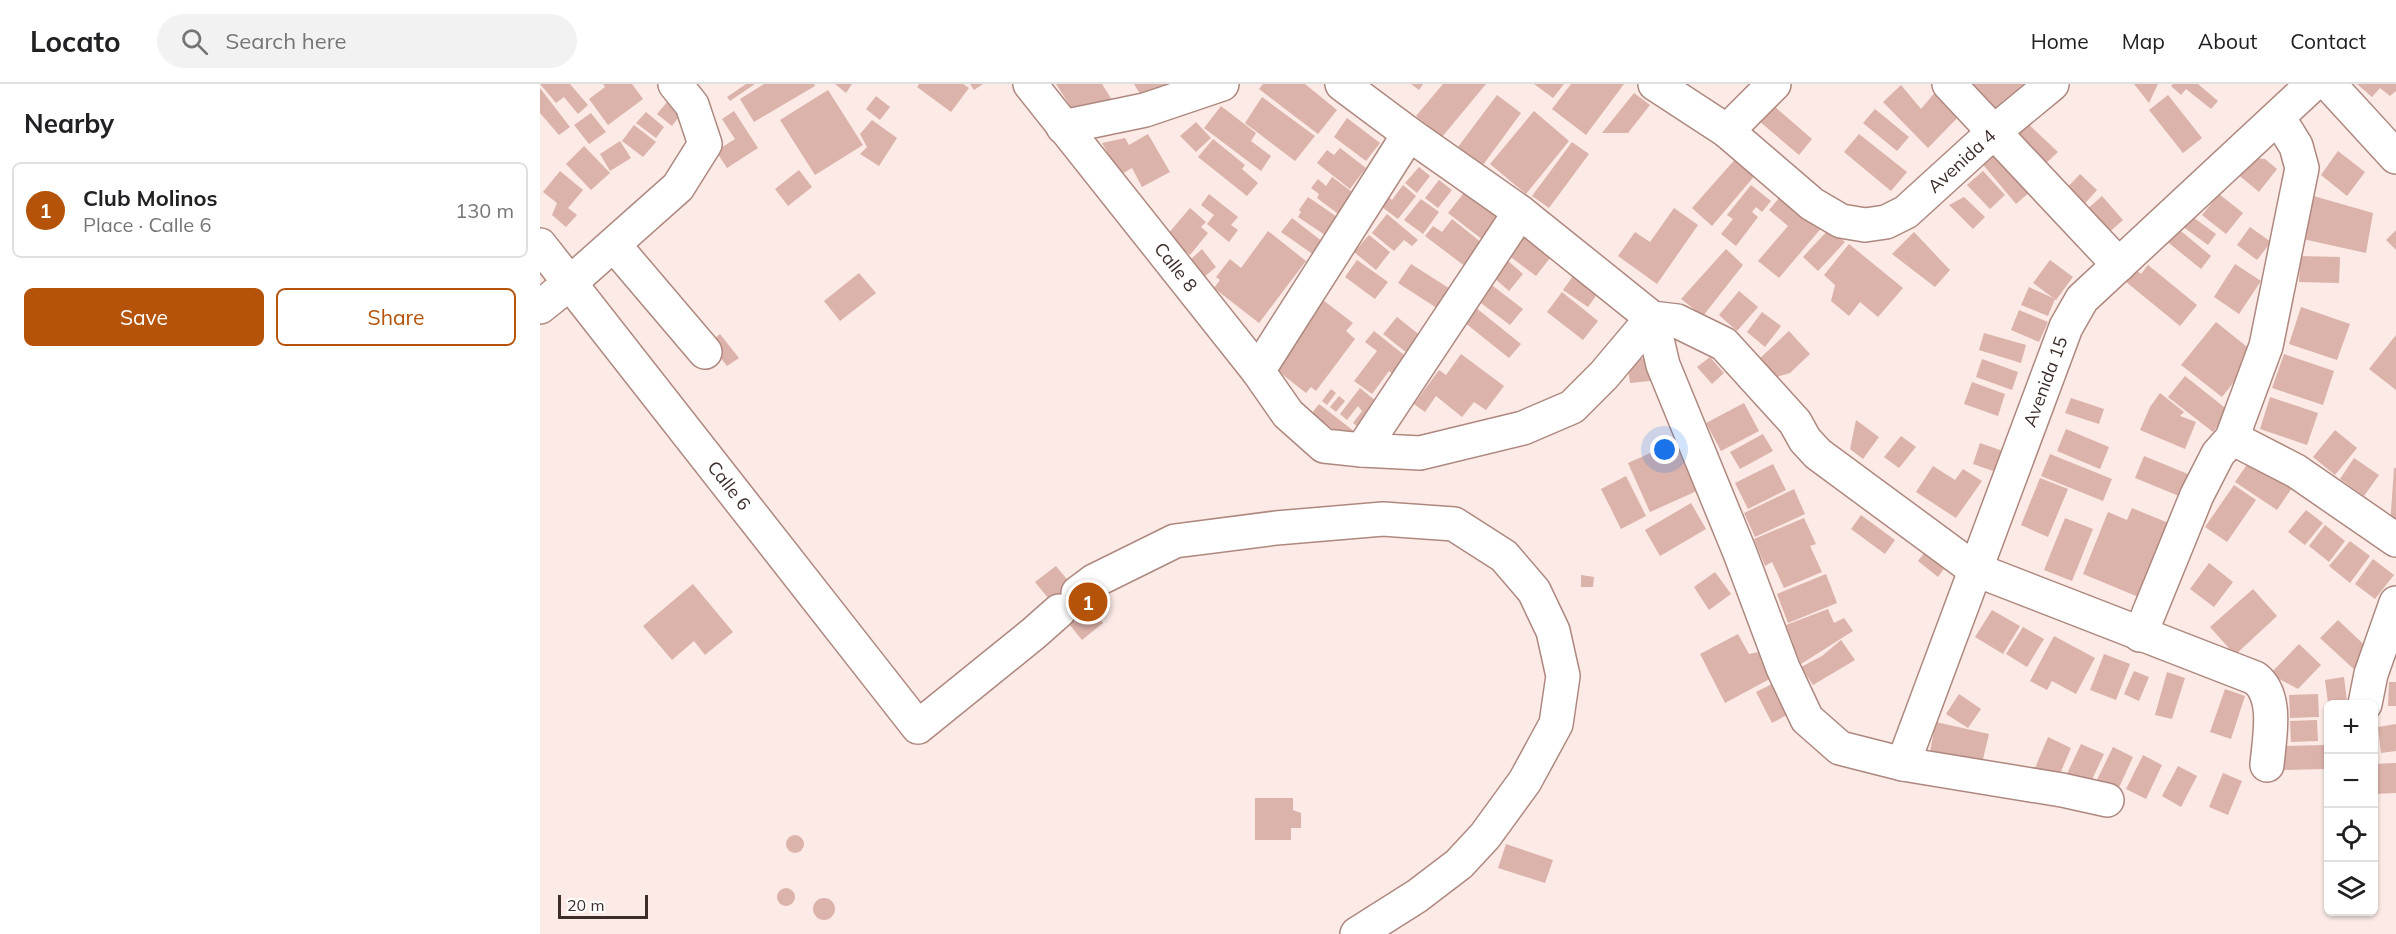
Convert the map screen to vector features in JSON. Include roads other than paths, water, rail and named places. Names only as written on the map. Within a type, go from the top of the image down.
[{"type":"street","points":[[540,307],[678,187],[705,144],[692,105],[675,84]]},
{"type":"street","name":"Calle 8","points":[[1029,84],[1258,371],[1288,414],[1324,446],[1362,450]]},
{"type":"street","points":[[1063,127],[1145,110],[1222,84]]},
{"type":"street","points":[[1342,84],[1520,212],[1652,318],[1677,321],[1724,344],[1795,422],[1805,440],[1818,454],[1974,569],[2254,678],[2263,684],[2267,691],[2270,718],[2267,765]]},
{"type":"street","points":[[1655,84],[1727,131],[1774,84]]},
{"type":"street","points":[[1949,84],[2119,265]]},
{"type":"street","name":"Avenida 4","points":[[1727,131],[1812,204],[1841,221],[1864,225],[1886,222],[1906,212],[1995,131],[2052,84]]},
{"type":"street","name":"Avenida 15","points":[[1903,764],[2066,327],[2082,299],[2313,84]]},
{"type":"street","points":[[2329,84],[2396,158]]},
{"type":"street","points":[[2140,635],[2196,495],[2218,454],[2232,438],[2266,346],[2302,168],[2296,146],[2278,117]]},
{"type":"street","points":[[1258,371],[1409,134]]},
{"type":"street","points":[[1362,450],[1520,212]]},
{"type":"street","name":"Calle 6","points":[[540,245],[918,727],[1033,634],[1094,581],[1175,541],[1276,528],[1383,519],[1454,524],[1504,556],[1534,591],[1553,631],[1563,676],[1556,724],[1525,781],[1485,837],[1459,864],[1417,896],[1357,934]]},
{"type":"street","points":[[614,245],[705,352]]},
{"type":"street","points":[[1362,450],[1420,453],[1523,428],[1572,407],[1604,375],[1652,318]]},
{"type":"street","points":[[1652,318],[1664,365],[1740,553],[1783,668],[1807,719],[1840,748],[1903,764],[2062,790],[2106,800]]},
{"type":"street","points":[[2232,438],[2296,471],[2396,540]]},
{"type":"street","points":[[2366,700],[2371,674],[2396,603]]},
{"type":"place","name":"Club Molinos","points":[[1088,602]]}]
